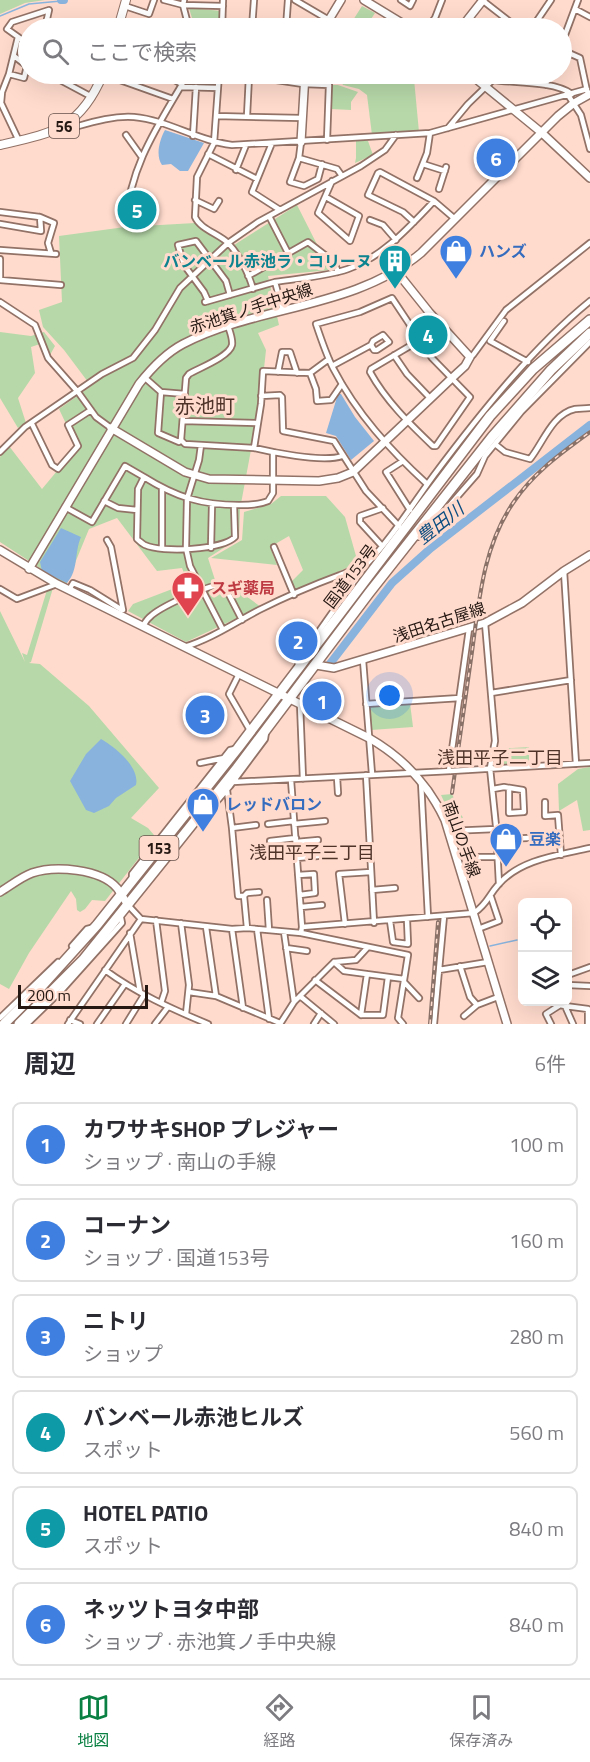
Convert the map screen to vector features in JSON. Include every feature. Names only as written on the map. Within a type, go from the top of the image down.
[{"type":"highway","name":"国道153号","points":[[4,1024],[95,927],[132,882],[206,783],[238,748],[280,694],[412,511],[530,366],[590,320]]},
{"type":"highway","name":"国道153号","points":[[19,1024],[83,960],[203,814],[450,490],[520,408],[590,333]]},
{"type":"highway","points":[[388,544],[400,554]]},
{"type":"main road","points":[[121,18],[125,3]]},
{"type":"main road","name":"56","points":[[0,146],[52,133],[76,116],[92,97],[98,84]]},
{"type":"street","points":[[125,3],[149,14],[153,0]]},
{"type":"street","points":[[164,0],[184,3],[223,3],[222,18]]},
{"type":"street","points":[[253,18],[254,0]]},
{"type":"street","points":[[287,18],[288,0]]},
{"type":"street","points":[[295,0],[326,18]]},
{"type":"street","points":[[330,18],[341,0]]},
{"type":"street","points":[[364,0],[394,18]]},
{"type":"street","points":[[401,0],[410,6],[413,0]]},
{"type":"street","points":[[435,18],[442,0]]},
{"type":"street","points":[[468,18],[482,0],[505,18]]},
{"type":"street","points":[[539,18],[551,0]]},
{"type":"street","points":[[571,18],[578,0]]},
{"type":"street","points":[[184,3],[187,18]]},
{"type":"street","points":[[574,9],[590,17]]},
{"type":"street","points":[[24,18],[49,10],[47,18]]},
{"type":"street","points":[[18,20],[12,22],[7,29],[18,37],[1,92],[1,104],[19,141]]},
{"type":"street","points":[[52,133],[120,117],[140,118],[159,123],[214,143],[301,142],[430,133],[570,94],[588,93],[580,58],[572,55]]},
{"type":"street","points":[[14,56],[18,59]]},
{"type":"street","points":[[0,74],[18,77]]},
{"type":"street","points":[[68,84],[92,97]]},
{"type":"street","points":[[131,84],[173,99]]},
{"type":"street","points":[[218,84],[214,143],[197,177],[196,221],[228,243],[248,276],[253,289]]},
{"type":"street","points":[[247,116],[249,84]]},
{"type":"street","points":[[322,164],[318,179],[304,186],[290,182],[299,158],[303,84],[329,85],[327,140]]},
{"type":"street","points":[[483,84],[542,132],[590,177]]},
{"type":"street","points":[[447,129],[488,84]]},
{"type":"street","points":[[535,84],[567,90],[584,123],[590,149]]},
{"type":"street","points":[[126,222],[129,192],[141,156],[181,85],[218,88]]},
{"type":"street","points":[[193,136],[196,87]]},
{"type":"street","name":"赤池箕ノ手中央線","points":[[29,569],[111,428],[144,377],[182,345],[228,326],[365,287],[397,272],[421,253],[542,132],[588,93]]},
{"type":"street","points":[[216,116],[302,118]]},
{"type":"street","points":[[417,178],[423,164],[430,133]]},
{"type":"street","points":[[126,135],[141,156]]},
{"type":"street","points":[[0,452],[2,444],[102,374],[133,358],[155,330],[180,288],[228,243],[269,216],[385,150],[396,135]]},
{"type":"street","points":[[273,143],[252,192],[280,210]]},
{"type":"street","points":[[236,170],[247,144]]},
{"type":"street","points":[[208,154],[257,179]]},
{"type":"street","points":[[299,158],[337,169],[342,176]]},
{"type":"street","points":[[423,164],[446,169],[439,189]]},
{"type":"street","points":[[414,222],[403,212],[368,195],[378,173],[434,201],[455,219]]},
{"type":"street","points":[[326,197],[360,216],[350,241],[318,213],[332,181]]},
{"type":"street","points":[[195,200],[214,209],[219,201]]},
{"type":"street","points":[[230,295],[226,281],[196,241],[178,245],[184,265],[204,291],[206,302],[275,282],[338,272],[354,266],[396,240],[434,201]]},
{"type":"street","points":[[0,212],[40,217],[54,223],[48,243],[53,254],[0,250]]},
{"type":"street","points":[[269,216],[288,253]]},
{"type":"street","points":[[0,224],[41,231],[40,217]]},
{"type":"street","points":[[370,220],[383,225],[396,240]]},
{"type":"street","points":[[248,276],[309,242],[334,262],[338,272]]},
{"type":"street","points":[[0,302],[35,325],[48,358],[102,423],[162,459],[194,475],[209,479],[324,481],[352,472],[465,366],[506,310],[568,258],[590,243]]},
{"type":"street","points":[[385,248],[397,272],[470,357]]},
{"type":"street","points":[[0,259],[0,279],[61,285]]},
{"type":"street","points":[[275,282],[282,310]]},
{"type":"street","points":[[184,647],[294,595],[348,573],[358,566],[366,566],[388,544],[428,484],[403,462],[364,418],[332,366],[316,324],[360,312],[390,297],[400,308],[432,358],[470,397],[436,447],[387,399],[370,372],[420,340]]},
{"type":"street","name":"153","points":[[428,484],[501,391],[530,366],[544,345],[590,301]]},
{"type":"street","points":[[504,321],[490,341],[530,366],[544,345]]},
{"type":"street","points":[[181,440],[189,374],[222,357],[229,350],[232,345],[228,326]]},
{"type":"street","points":[[412,537],[422,537],[477,474],[484,452],[495,444],[520,408],[590,342]]},
{"type":"street","points":[[332,366],[370,345]]},
{"type":"street","points":[[278,372],[282,352],[291,352],[297,373]]},
{"type":"street","points":[[394,355],[407,374],[430,398]]},
{"type":"street","points":[[254,447],[263,371],[310,373],[329,359]]},
{"type":"street","points":[[310,373],[316,389],[317,401],[331,400],[342,384]]},
{"type":"street","points":[[144,377],[161,392],[185,394]]},
{"type":"street","points":[[499,405],[501,391]]},
{"type":"street","points":[[161,392],[158,433],[179,442],[181,440]]},
{"type":"street","points":[[261,396],[280,395],[282,398],[283,431],[334,441],[366,491],[399,526]]},
{"type":"street","points":[[495,444],[505,452],[530,459],[558,419],[573,410],[590,408]]},
{"type":"street","points":[[32,424],[52,465],[58,469],[78,446],[68,425],[91,410]]},
{"type":"street","points":[[183,421],[258,423]]},
{"type":"street","points":[[181,440],[185,444],[254,447],[308,457],[342,456]]},
{"type":"street","points":[[201,445],[188,499],[186,548],[190,566],[223,630]]},
{"type":"street","points":[[65,507],[92,522],[125,466],[162,489],[188,499],[212,504],[234,505],[268,501],[272,496],[273,452]]},
{"type":"street","points":[[403,462],[386,472],[412,511]]},
{"type":"street","points":[[144,477],[138,489],[137,539],[145,545],[162,548],[211,548],[233,540],[235,537],[234,505]]},
{"type":"street","points":[[162,489],[162,548]]},
{"type":"street","points":[[450,490],[452,501]]},
{"type":"street","points":[[104,501],[118,508],[137,510]]},
{"type":"street","points":[[211,548],[212,504]]},
{"type":"street","points":[[383,508],[360,516],[360,522],[388,544]]},
{"type":"street","points":[[107,540],[111,547],[122,613]]},
{"type":"street","points":[[274,547],[294,595]]},
{"type":"street","name":"南山の手線","points":[[0,552],[57,584],[122,613],[143,626],[290,698],[396,754],[421,780],[437,804],[449,831],[507,1024]]},
{"type":"street","name":"浅田名古屋線","points":[[316,665],[334,668],[485,623],[522,603],[564,571],[590,555]]},
{"type":"street","name":"153","points":[[355,588],[366,566]]},
{"type":"street","points":[[564,571],[576,764]]},
{"type":"street","points":[[0,589],[17,599],[57,584]]},
{"type":"street","points":[[143,626],[154,613],[214,585],[224,585],[242,620]]},
{"type":"street","points":[[485,623],[495,741],[490,768],[499,884]]},
{"type":"street","points":[[450,771],[451,747],[469,629]]},
{"type":"street","points":[[363,660],[369,738],[374,923]]},
{"type":"street","points":[[239,674],[229,694],[250,732]]},
{"type":"street","points":[[491,693],[571,680]]},
{"type":"street","points":[[366,704],[460,698]]},
{"type":"street","points":[[300,704],[303,779]]},
{"type":"street","points":[[203,814],[233,783],[266,739],[267,730]]},
{"type":"street","points":[[206,783],[230,750],[238,748]]},
{"type":"street","points":[[200,763],[224,758]]},
{"type":"street","points":[[233,783],[590,763]]},
{"type":"street","points":[[337,777],[338,793]]},
{"type":"street","points":[[291,780],[301,930]]},
{"type":"street","points":[[421,780],[428,917]]},
{"type":"street","points":[[493,789],[509,788],[524,790],[524,812],[509,813],[509,788]]},
{"type":"street","points":[[227,790],[238,896],[259,892]]},
{"type":"street","points":[[545,802],[545,816],[558,815],[561,855]]},
{"type":"street","points":[[268,824],[322,822],[319,815]]},
{"type":"street","points":[[232,828],[256,825]]},
{"type":"street","points":[[449,831],[496,830]]},
{"type":"street","points":[[497,839],[528,837]]},
{"type":"street","points":[[270,841],[315,839]]},
{"type":"street","points":[[0,892],[33,872],[63,869],[83,871],[116,887],[141,919],[206,927],[284,932],[345,924],[474,913],[491,897],[499,884],[531,862],[590,848]]},
{"type":"street","points":[[297,858],[318,856]]},
{"type":"street","points":[[475,857],[498,857]]},
{"type":"street","points":[[345,924],[339,874],[371,872]]},
{"type":"street","points":[[298,875],[314,874],[315,893],[300,895]]},
{"type":"street","points":[[372,890],[395,888]]},
{"type":"street","points":[[244,896],[247,928]]},
{"type":"street","points":[[478,929],[499,921],[491,897]]},
{"type":"street","points":[[267,900],[269,930]]},
{"type":"street","points":[[301,907],[322,905]]},
{"type":"street","points":[[27,1024],[61,991],[122,924],[120,913]]},
{"type":"street","points":[[434,1024],[444,916]]},
{"type":"street","points":[[80,1024],[69,1022],[141,919]]},
{"type":"street","points":[[156,920],[165,991],[161,1004]]},
{"type":"street","points":[[390,921],[393,942],[408,944],[407,920]]},
{"type":"street","points":[[181,923],[189,992],[186,1014]]},
{"type":"street","points":[[206,927],[216,996]]},
{"type":"street","points":[[232,929],[243,1008]]},
{"type":"street","points":[[257,929],[269,1019]]},
{"type":"street","points":[[301,930],[408,955],[398,1018],[403,1024]]},
{"type":"street","points":[[284,932],[294,1002]]},
{"type":"street","points":[[126,1024],[142,994],[130,933]]},
{"type":"street","points":[[189,992],[216,996],[280,1024],[294,1002],[334,962],[356,960],[368,946]]},
{"type":"street","points":[[286,948],[307,951]]},
{"type":"street","points":[[334,962],[344,971],[404,980],[419,998]]},
{"type":"street","points":[[439,970],[488,962]]},
{"type":"street","points":[[460,966],[470,997],[477,1005]]},
{"type":"street","points":[[572,973],[590,967]]},
{"type":"street","points":[[105,970],[124,984],[161,1004],[186,1014],[197,1022],[208,1024]]},
{"type":"street","points":[[361,1016],[367,974]]},
{"type":"street","points":[[315,980],[361,1016],[382,1015],[388,977]]},
{"type":"street","points":[[0,1018],[46,978]]},
{"type":"street","points":[[97,1024],[124,984]]},
{"type":"street","points":[[572,985],[590,986]]},
{"type":"street","points":[[300,996],[334,1024]]},
{"type":"street","points":[[464,1016],[477,1005],[498,997]]},
{"type":"street","points":[[551,1024],[546,1014],[558,1006]]},
{"type":"street","points":[[565,1006],[573,1024]]},
{"type":"street","points":[[565,1006],[588,1009],[588,1024]]},
{"type":"street","points":[[155,1024],[168,1007]]},
{"type":"street","points":[[314,1024],[321,1013]]},
{"type":"green space","points":[[0,0],[45,0],[25,3],[0,14]]},
{"type":"green space","points":[[362,6],[375,13],[372,18],[354,18]]},
{"type":"green space","points":[[189,8],[222,11],[222,18],[192,18]]},
{"type":"green space","points":[[414,84],[419,132],[372,135],[367,95],[359,89],[343,85]]},
{"type":"green space","points":[[332,85],[358,92],[351,102],[351,110],[331,109]]},
{"type":"green space","points":[[356,141],[368,141],[373,155],[355,163]]},
{"type":"green space","points":[[297,205],[330,270],[268,276],[279,325],[258,333],[266,350],[261,396],[240,509],[239,538],[208,558],[215,580],[228,583],[261,607],[186,642],[128,611],[133,604],[188,583],[182,568],[157,571],[117,518],[89,529],[66,585],[0,542],[0,457],[9,446],[42,489],[77,447],[59,409],[91,386],[43,327],[39,310],[62,302],[59,236],[125,227],[195,223],[234,245]]},
{"type":"green space","points":[[0,332],[31,336],[44,332],[55,346],[50,355],[43,343],[31,347],[35,373],[18,398],[26,423],[18,428],[0,398]]},
{"type":"green space","points":[[281,496],[326,496],[345,517],[358,563],[296,590],[291,582],[303,570],[289,536],[270,547],[277,565],[211,558],[242,540],[244,512],[271,504]]},
{"type":"green space","points":[[53,588],[29,663],[40,664],[89,706],[159,788],[131,818],[148,828],[154,835],[105,901],[92,900],[80,912],[77,910],[76,899],[71,891],[29,953],[9,989],[0,984],[0,611],[25,662],[22,653],[27,655],[47,590]]},
{"type":"green space","points":[[410,703],[413,727],[371,730],[370,705]]},
{"type":"green space","points":[[529,747],[529,762],[498,765],[497,749]]},
{"type":"green space","points":[[590,767],[590,830],[583,831],[577,800],[559,811],[558,784],[578,769]]},
{"type":"green space","points":[[452,794],[463,818],[454,823],[441,795]]},
{"type":"water","points":[[165,130],[204,143],[188,171],[180,171],[171,164],[162,165],[159,152]]},
{"type":"water","points":[[338,394],[341,394],[374,441],[351,460],[336,436],[326,433]]},
{"type":"water","points":[[61,528],[81,537],[75,567],[67,583],[42,571],[40,562]]},
{"type":"water","points":[[101,739],[125,758],[134,771],[136,785],[116,798],[109,806],[94,813],[86,810],[70,781],[86,754]]},
{"type":"waterway","points":[[0,16],[29,4],[61,1]]},
{"type":"waterway","name":"豊田川","points":[[329,665],[392,583],[431,548],[590,425]]},
{"type":"waterway","points":[[490,946],[517,940]]},
{"type":"waterway","points":[[11,1024],[41,995]]},
{"type":"railway","points":[[452,793],[480,594],[495,538],[513,503],[529,482],[590,432]]},
{"type":"railway","points":[[430,1024],[438,922]]},
{"type":"place","name":"ネッツトヨタ中部","points":[[496,158]]},
{"type":"place","name":"HOTEL PATIO","points":[[137,210]]},
{"type":"place","name":"ハンズ","points":[[456,280]]},
{"type":"place","name":"バンベール赤池ラ・コリーヌ","points":[[395,290]]},
{"type":"place","name":"バンベール赤池ヒルズ","points":[[428,335]]},
{"type":"place","name":"スギ薬局","points":[[188,617]]},
{"type":"place","name":"コーナン","points":[[298,641]]},
{"type":"place","name":"カワサキSHOP プレジャー","points":[[322,701]]},
{"type":"place","name":"ニトリ","points":[[205,715]]},
{"type":"place","name":"レッドバロン","points":[[203,833]]},
{"type":"place","name":"豆楽","points":[[506,868]]},
{"type":"district","name":"赤池町","points":[[205,405]]},
{"type":"district","name":"浅田平子二丁目","points":[[500,757]]},
{"type":"district","name":"浅田平子三丁目","points":[[312,852]]}]
